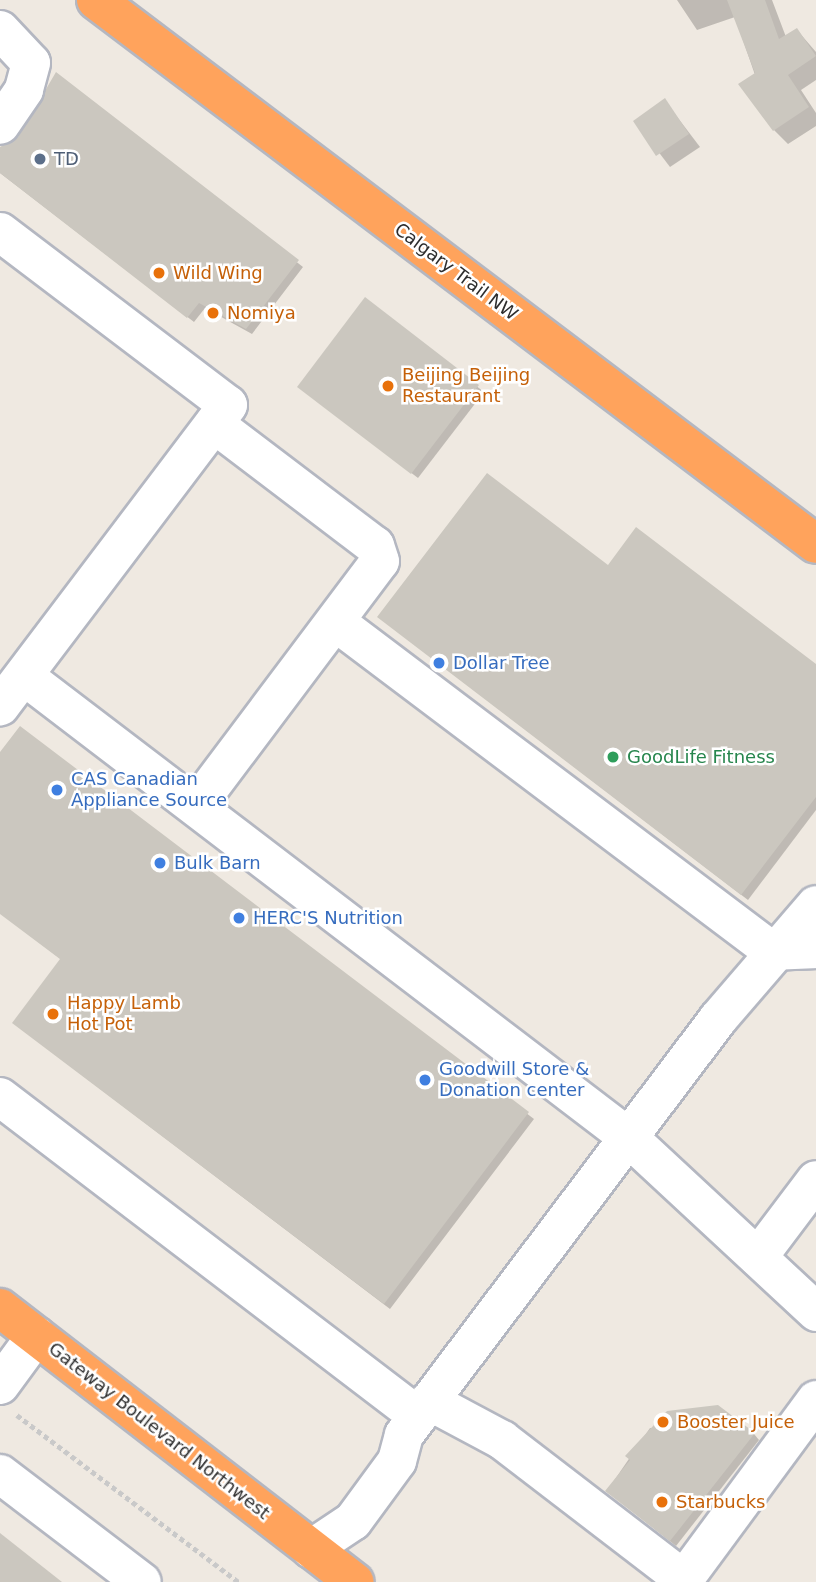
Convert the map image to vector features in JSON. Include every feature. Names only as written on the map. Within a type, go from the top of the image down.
[{"type":"highway","name":"Calgary Trail NW","points":[[96,0],[816,544]]},
{"type":"highway","name":"Gateway Boulevard Northwest","points":[[0,1308],[355,1582]]},
{"type":"lane","points":[[0,30],[31,63],[24,90],[0,125]]},
{"type":"lane","points":[[0,232],[228,405],[0,707]]},
{"type":"lane","points":[[196,806],[376,570],[374,546],[214,424]]},
{"type":"lane","points":[[337,622],[772,951],[816,949]]},
{"type":"lane","points":[[24,676],[628,1137],[816,1312]]},
{"type":"lane","points":[[315,1552],[330,1508],[377,1447],[417,1417],[772,951],[816,905]]},
{"type":"lane","points":[[0,1097],[417,1417],[502,1440],[686,1574],[816,1400]]},
{"type":"lane","points":[[758,1257],[816,1180]]},
{"type":"lane","points":[[5,1398],[36,1336]]},
{"type":"lane","points":[[0,1474],[142,1582]]},
{"type":"path","points":[[5,1398],[239,1582]]},
{"type":"building","points":[[727,0],[765,0],[779,39],[797,28],[816,56],[788,75],[809,107],[773,131],[738,84],[755,73]]},
{"type":"building","points":[[56,72],[299,260],[246,329],[199,303],[187,318],[0,173],[0,147],[18,137]]},
{"type":"building","points":[[665,98],[689,134],[656,156],[633,121]]},
{"type":"building","name":"Beijing Beijing Restaurant","points":[[365,297],[479,385],[411,474],[297,387]]},
{"type":"building","points":[[487,473],[608,565],[636,527],[816,664],[816,797],[741,895],[377,617]]},
{"type":"building","points":[[20,726],[529,1112],[384,1304],[12,1023],[60,959],[0,914],[0,752]]},
{"type":"building","points":[[718,1405],[755,1433],[670,1541],[605,1491],[630,1460],[625,1456],[667,1411]]},
{"type":"building","points":[[0,1533],[62,1582],[0,1582]]},
{"type":"place","name":"TD","points":[[40,159]]},
{"type":"place","name":"Wild Wing","points":[[159,273]]},
{"type":"place","name":"Nomiya","points":[[213,313]]},
{"type":"place","name":"Beijing Beijing Restaurant","points":[[388,386]]},
{"type":"place","name":"Dollar Tree","points":[[439,663]]},
{"type":"place","name":"GoodLife Fitness","points":[[613,757]]},
{"type":"place","name":"CAS Canadian Appliance Source","points":[[57,790]]},
{"type":"place","name":"Bulk Barn","points":[[160,863]]},
{"type":"place","name":"HERC'S Nutrition","points":[[239,918]]},
{"type":"place","name":"Happy Lamb Hot Pot","points":[[53,1014]]},
{"type":"place","name":"Goodwill Store & Donation center","points":[[425,1080]]},
{"type":"place","name":"Booster Juice","points":[[663,1422]]},
{"type":"place","name":"Starbucks","points":[[662,1502]]}]
